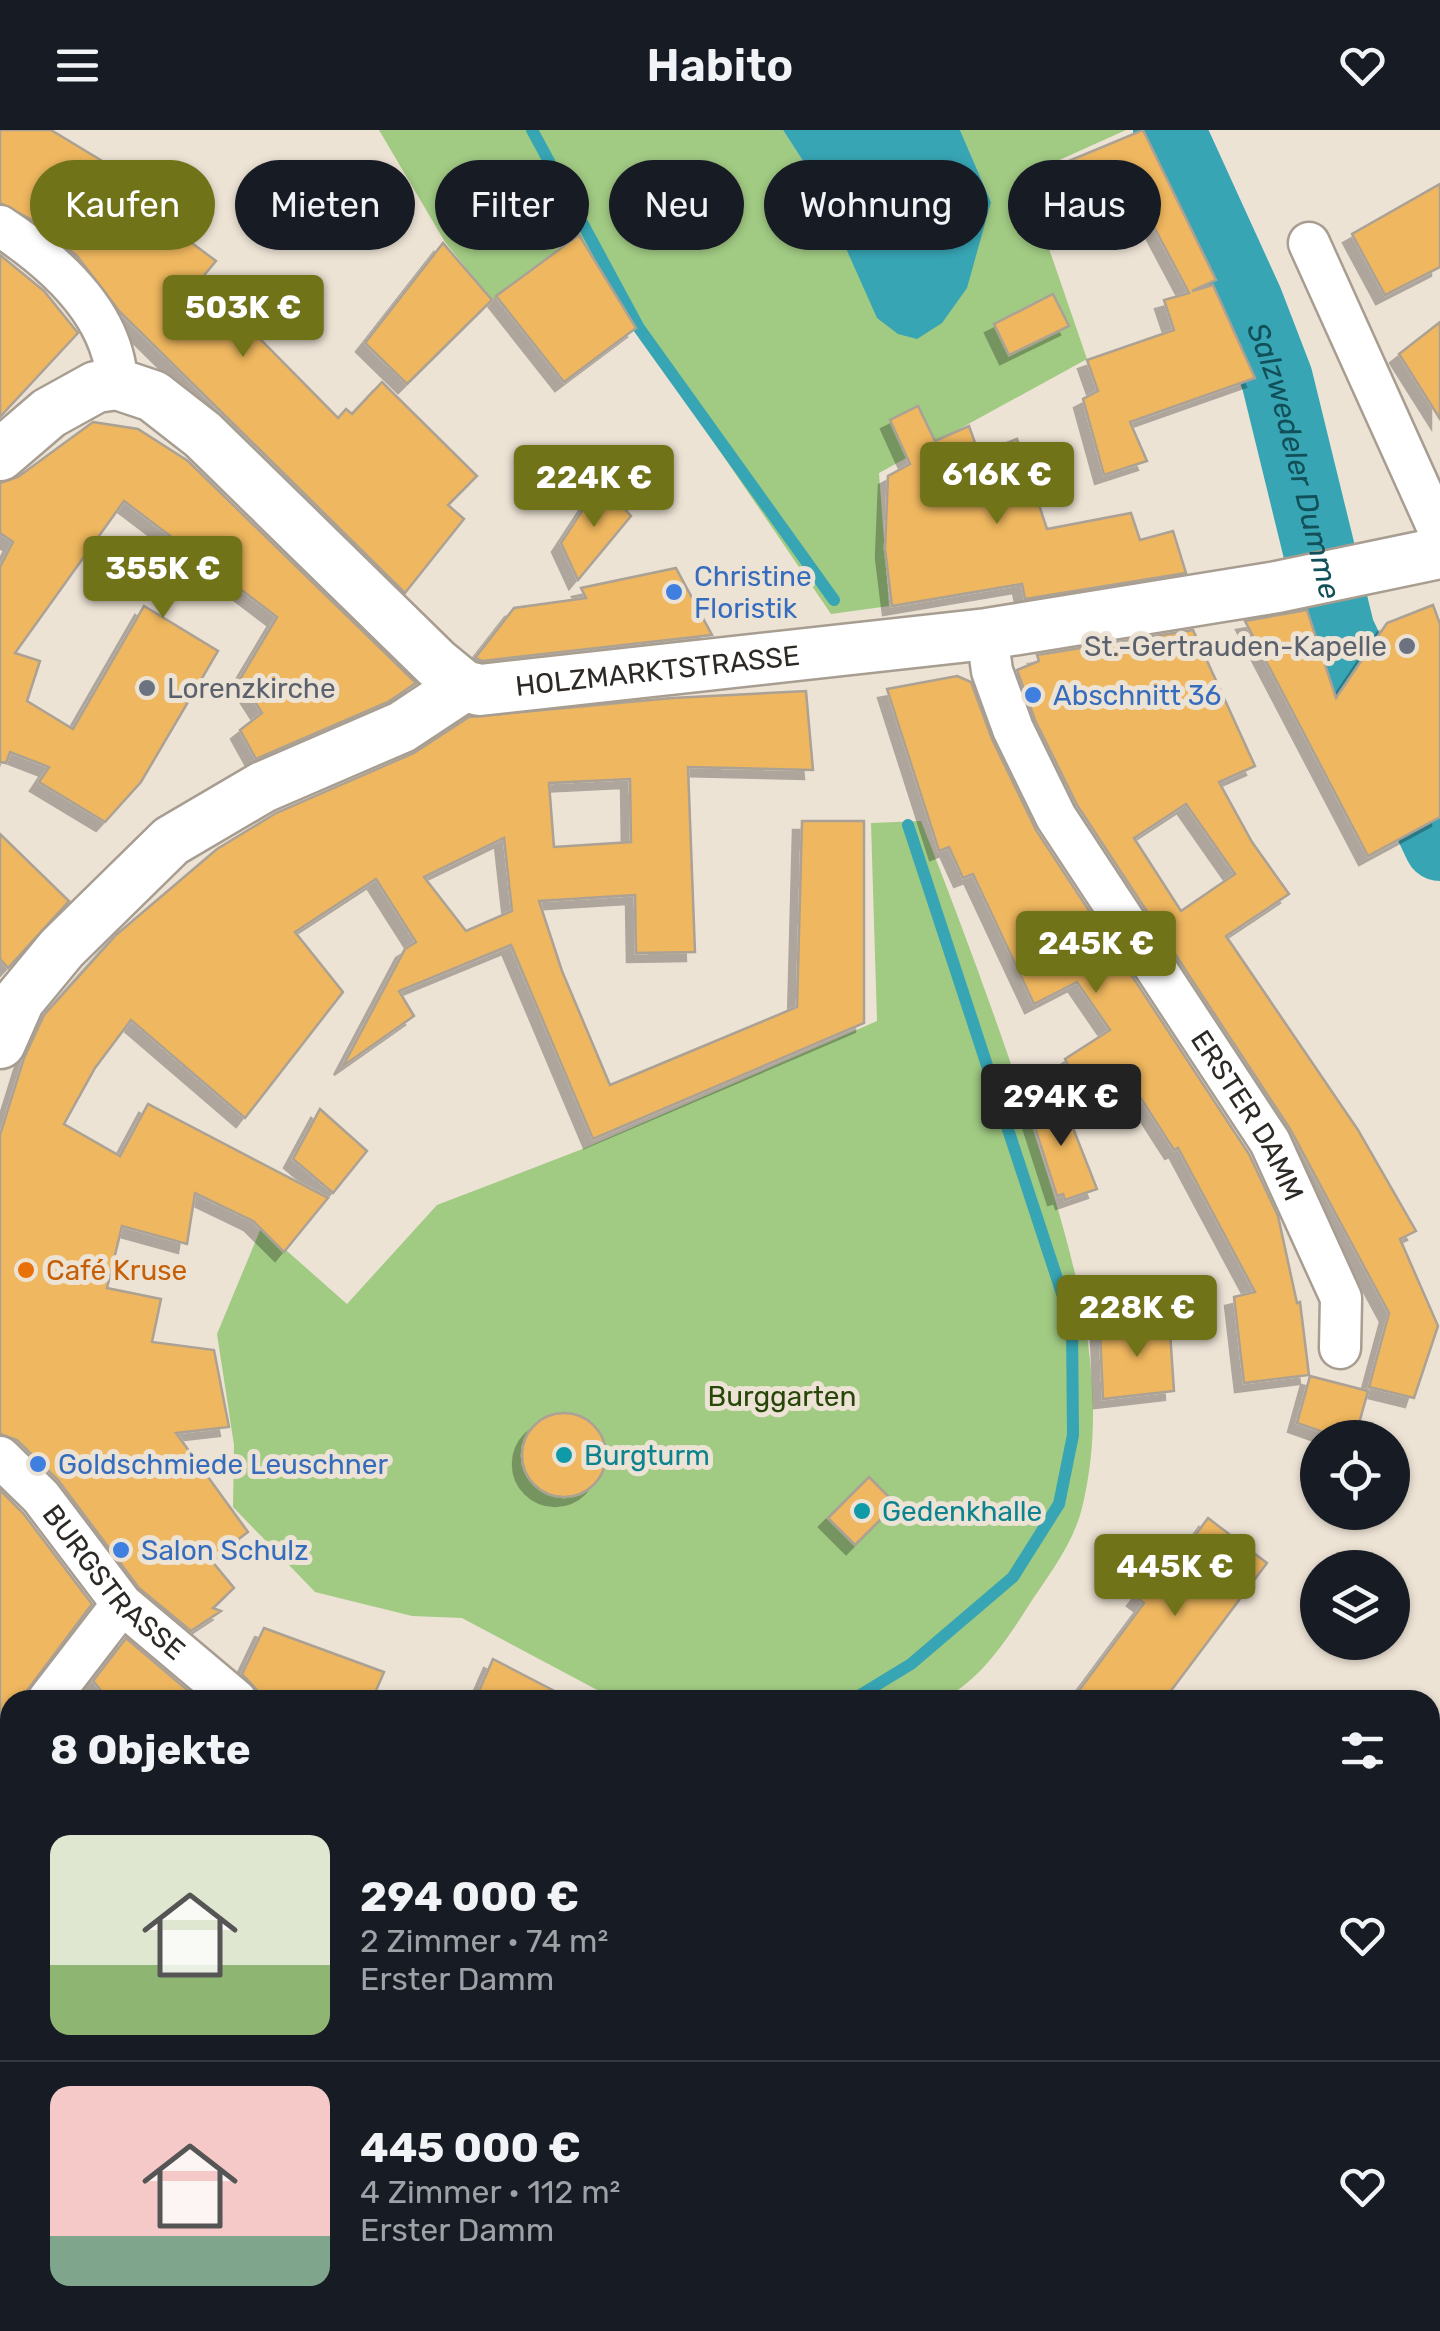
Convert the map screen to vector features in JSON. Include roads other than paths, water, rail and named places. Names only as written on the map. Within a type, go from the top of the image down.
[{"type":"street","points":[[0,226],[96,312],[106,326],[116,360],[117,384]]},
{"type":"street","points":[[1309,243],[1440,533]]},
{"type":"street","points":[[0,454],[78,395],[117,384],[153,396],[175,410],[464,686],[402,727],[264,787],[171,841],[62,948],[19,1000],[0,1042]]},
{"type":"street","name":"HOLZMARKTSTRASSE","points":[[464,686],[480,690],[987,634],[1304,581],[1440,552]]},
{"type":"street","name":"ERSTER DAMM","points":[[987,634],[992,671],[1008,714],[1056,817],[1270,1142],[1341,1298],[1340,1348]]},
{"type":"street","name":"BURGSTRASSE","points":[[0,1457],[40,1497],[122,1604],[223,1690]]},
{"type":"street","points":[[56,1690],[122,1604]]},
{"type":"water","points":[[783,130],[960,130],[973,160],[802,160]]},
{"type":"water","points":[[847,250],[978,250],[967,288],[942,323],[917,339],[898,334],[877,318]]},
{"type":"waterway","points":[[532,130],[639,328],[834,600]]},
{"type":"waterway","name":"Salzwedeler Dumme","points":[[1169,130],[1247,301],[1277,379],[1339,632],[1440,845]]},
{"type":"waterway","points":[[868,1690],[911,1664],[1013,1577],[1059,1504],[1073,1435],[1072,1324],[908,825]]},
{"type":"place","name":"Christine Floristik","points":[[674,592]]},
{"type":"place","name":"St.-Gertrauden-Kapelle","points":[[1407,646]]},
{"type":"place","name":"Lorenzkirche","points":[[147,688]]},
{"type":"place","name":"Abschnitt 36","points":[[1033,695]]},
{"type":"place","name":"Café Kruse","points":[[26,1270]]},
{"type":"place","name":"Burgturm","points":[[564,1455]]},
{"type":"place","name":"Goldschmiede Leuschner","points":[[38,1464]]},
{"type":"place","name":"Gedenkhalle","points":[[862,1511]]},
{"type":"place","name":"Salon Schulz","points":[[121,1550]]},
{"type":"park label","name":"Burggarten","points":[[782,1396]]}]
